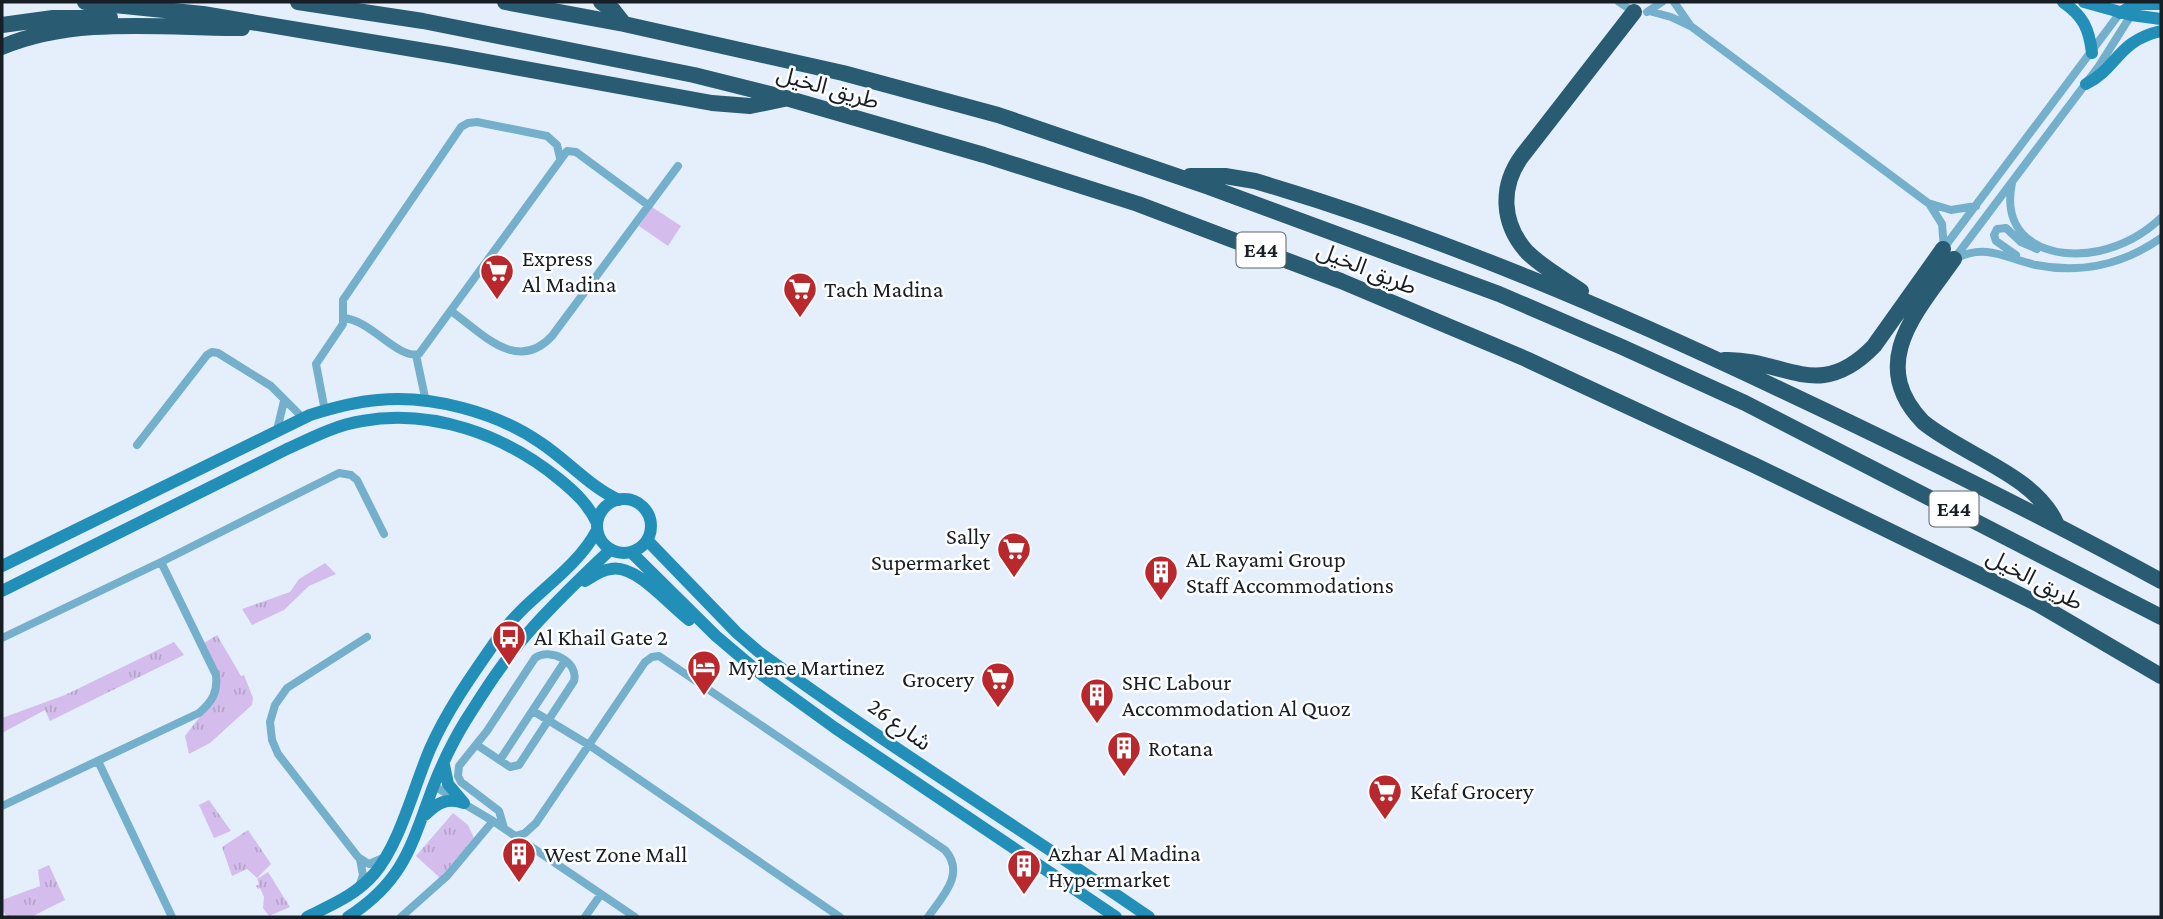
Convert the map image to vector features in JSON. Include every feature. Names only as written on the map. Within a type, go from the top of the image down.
[{"type":"highway","points":[[85,2],[203,14],[712,103],[750,106],[786,98]]},
{"type":"highway","name":"طريق الخيل","points":[[298,2],[423,21],[600,55],[786,98],[984,155],[1138,204],[1419,313],[1526,359],[1755,465],[1982,576],[2038,604],[2161,676]]},
{"type":"highway","name":"طريق الخيل","points":[[505,2],[624,24],[843,73],[998,115],[1180,177],[1499,294],[1622,346],[1745,403],[2161,617]]},
{"type":"highway","points":[[601,2],[613,10],[624,24]]},
{"type":"highway","points":[[1606,309],[1529,254],[1519,242],[1507,214],[1506,188],[1522,156],[1641,12]]},
{"type":"highway","points":[[2,25],[53,18],[174,19],[203,14]]},
{"type":"highway","points":[[2,47],[41,34],[81,29],[260,29],[276,26]]},
{"type":"highway","points":[[1180,177],[1225,176],[1270,186],[1477,256],[1606,309],[1719,360],[2056,523],[2161,580]]},
{"type":"highway","points":[[1719,360],[1753,361],[1807,376],[1844,368],[1862,358],[1874,346],[1949,254]]},
{"type":"highway","points":[[1949,254],[1904,333],[1897,362],[1902,391],[1923,422],[2028,487],[2045,503],[2056,523]]},
{"type":"street","points":[[1619,2],[1641,12],[1671,17],[1692,27],[1928,203],[1942,224],[1949,254]]},
{"type":"street","points":[[1641,12],[1662,2]]},
{"type":"street","points":[[1674,2],[1692,27]]},
{"type":"street","points":[[2063,2],[2084,21],[2090,33],[2092,53]]},
{"type":"street","points":[[2084,2],[2130,8],[2161,19]]},
{"type":"street","points":[[1949,254],[1976,206],[2092,53],[2130,8],[2161,4]]},
{"type":"street","points":[[1949,254],[2013,180],[2086,85],[2130,8]]},
{"type":"street","points":[[2086,85],[2099,76],[2126,47],[2143,36],[2161,32]]},
{"type":"street","points":[[325,411],[316,364],[342,326],[343,300],[464,125],[477,122],[547,136],[557,145],[560,158]]},
{"type":"street","points":[[416,355],[567,151],[573,150],[648,205]]},
{"type":"street","points":[[451,311],[510,351],[521,353],[538,348],[552,336],[678,166]]},
{"type":"street","points":[[2013,180],[2009,203],[2016,226],[2032,242],[2054,250]]},
{"type":"street","points":[[1928,203],[1951,210],[1976,206]]},
{"type":"street","points":[[2027,263],[1996,241],[1994,235],[1997,229],[2007,228],[2021,242],[2033,248],[2082,253],[2113,247],[2136,237],[2161,218]]},
{"type":"street","points":[[1949,254],[1990,251],[2027,263],[2064,268],[2102,265],[2137,253],[2161,238]]},
{"type":"street","points":[[343,318],[360,321],[407,354],[416,355]]},
{"type":"street","points":[[137,445],[212,352],[218,353],[271,386],[303,418]]},
{"type":"street","points":[[416,355],[426,402]]},
{"type":"street","points":[[2,566],[303,418],[379,400],[426,402],[480,412],[505,422],[541,442],[598,488],[619,500],[636,502],[648,515],[650,532],[640,548],[620,553],[610,550],[603,544],[591,510],[574,491],[548,470],[499,440],[448,424],[407,419],[364,420],[333,429],[286,449],[2,591]]},
{"type":"street","points":[[277,430],[284,401]]},
{"type":"street","points":[[2,638],[339,473],[347,473],[357,480],[384,534]]},
{"type":"street","points":[[307,917],[359,889],[374,874],[388,854],[445,719],[508,624],[584,550],[607,505],[619,500]]},
{"type":"street","name":"شارع 26","points":[[647,540],[737,633],[773,662],[923,767],[1057,853],[1149,917]]},
{"type":"street","points":[[348,917],[376,897],[394,877],[408,855],[433,786],[464,723],[504,663],[534,626],[610,550]]},
{"type":"street","name":"شارع 26","points":[[631,552],[716,636],[762,675],[835,729],[1115,917]]},
{"type":"street","points":[[2,806],[199,713],[212,700],[215,675],[212,666],[161,562]]},
{"type":"street","points":[[570,590],[603,571],[626,569],[692,622],[716,636]]},
{"type":"street","points":[[367,637],[287,688],[275,705],[270,722],[272,740],[278,754],[358,857],[366,864],[373,864],[388,854]]},
{"type":"street","points":[[477,745],[513,767],[519,765],[575,677],[574,669],[565,661],[547,653],[535,658],[460,766],[458,776],[464,784],[499,811],[504,828]]},
{"type":"street","points":[[516,836],[525,833],[536,823],[645,662],[656,656],[665,658],[945,850],[952,859],[954,876],[928,917]]},
{"type":"street","points":[[500,760],[565,661]]},
{"type":"street","points":[[533,711],[589,746],[840,917]]},
{"type":"street","points":[[835,729],[836,719],[842,714],[848,714]]},
{"type":"street","points":[[98,761],[172,917]]},
{"type":"street","points":[[425,763],[426,775],[433,786],[504,828],[635,917]]},
{"type":"street","points":[[444,763],[447,784],[464,803]]},
{"type":"street","points":[[422,818],[441,802],[455,800],[464,803]]},
{"type":"street","points":[[401,917],[442,882],[493,821]]},
{"type":"street","points":[[358,857],[363,870],[359,889]]},
{"type":"street","points":[[585,917],[601,894]]},
{"type":"street","points":[[614,917],[621,908]]},
{"type":"green space","points":[[652,207],[681,226],[668,246],[639,226]]},
{"type":"green space","points":[[325,563],[336,574],[309,586],[284,610],[252,625],[242,609],[290,592],[299,579]]},
{"type":"green space","points":[[217,635],[241,676],[244,675],[253,698],[252,705],[210,743],[189,754],[185,736],[211,702],[217,689],[204,643]]},
{"type":"green space","points":[[174,642],[184,655],[50,721],[45,710],[2,733],[2,718],[65,695]]},
{"type":"green space","points":[[209,800],[231,831],[214,838],[199,805]]},
{"type":"green space","points":[[453,813],[468,825],[474,838],[440,878],[416,856]]},
{"type":"green space","points":[[248,830],[271,864],[257,878],[247,869],[232,876],[222,847]]},
{"type":"green space","points":[[49,865],[65,900],[31,917],[7,917],[2,909],[2,900],[40,886],[38,870]]},
{"type":"green space","points":[[268,872],[290,907],[269,916],[263,908],[264,897],[256,886],[259,884],[257,879]]},
{"type":"place","name":"Express Al Madina","points":[[497,301]]},
{"type":"place","name":"Tach Madina","points":[[800,319]]},
{"type":"place","name":"Sally Supermarket","points":[[1014,579]]},
{"type":"place","name":"AL Rayami Group Staff Accommodations","points":[[1161,602]]},
{"type":"place","name":"Al Khail Gate 2","points":[[509,667]]},
{"type":"place","name":"Mylene Martinez","points":[[704,697]]},
{"type":"place","name":"Grocery","points":[[998,709]]},
{"type":"place","name":"SHC Labour Accommodation Al Quoz","points":[[1097,725]]},
{"type":"place","name":"Rotana","points":[[1124,778]]},
{"type":"place","name":"Kefaf Grocery","points":[[1385,821]]},
{"type":"place","name":"West Zone Mall","points":[[519,884]]},
{"type":"place","name":"Azhar Al Madina Hypermarket","points":[[1024,896]]}]
